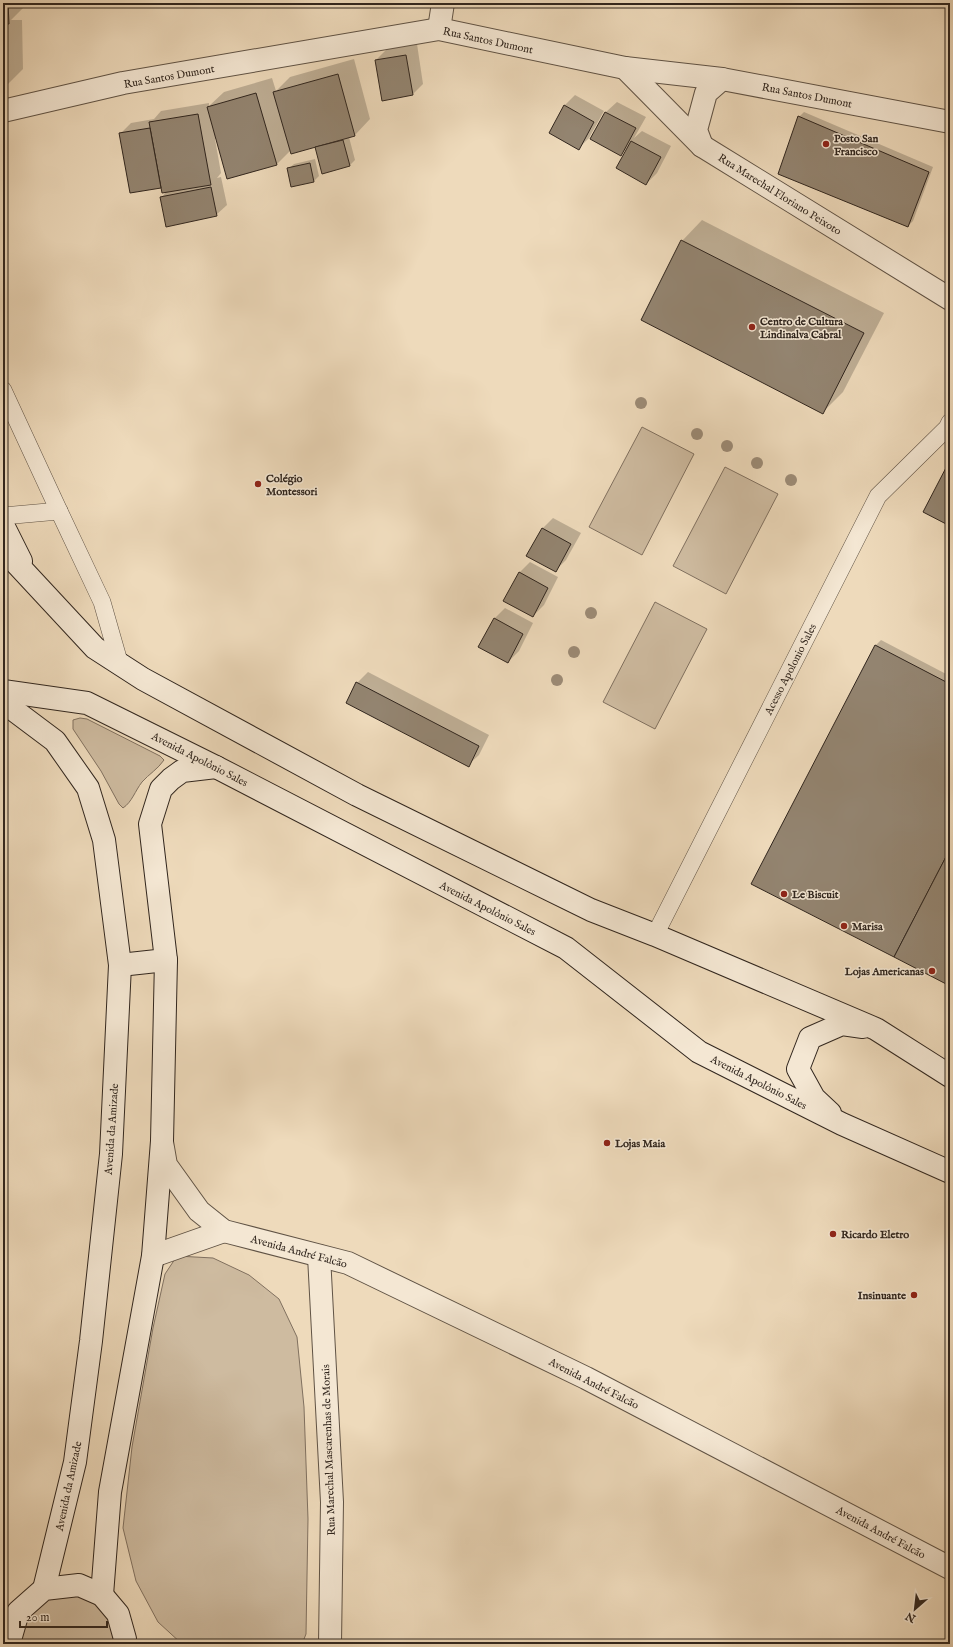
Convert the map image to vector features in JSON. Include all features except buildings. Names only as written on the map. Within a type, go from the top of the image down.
[{"type":"street","points":[[438,29],[443,3]]},
{"type":"street","name":"Rua Santos Dumont","points":[[3,111],[123,83],[438,29],[625,68],[722,79],[950,122]]},
{"type":"street","name":"Rua Marechal Floriano Peixoto","points":[[625,68],[702,146],[950,298]]},
{"type":"street","points":[[702,146],[696,130],[706,93],[722,79]]},
{"type":"street","points":[[3,525],[31,580]]},
{"type":"street","points":[[3,549],[95,648],[150,683],[357,795],[592,910],[655,934],[876,1029],[950,1076]]},
{"type":"street","name":"Avenida Apolônio Sales","points":[[3,691],[87,703],[216,767],[566,948],[699,1052],[842,1124],[950,1172]]},
{"type":"street","name":"Avenida da Amizade","points":[[3,705],[11,708],[55,741],[88,788],[104,840],[120,965],[111,1154],[91,1340],[75,1462],[44,1589]]},
{"type":"street","points":[[102,1595],[110,1492],[153,1256],[162,1141],[166,960],[150,824],[161,789],[171,779],[182,772],[216,767]]},
{"type":"street","points":[[120,965],[166,960]]},
{"type":"street","points":[[842,1124],[814,1098],[798,1069],[810,1038],[842,1024],[876,1029]]},
{"type":"street","name":"Avenida André Falcão","points":[[162,1141],[166,1165],[199,1211],[224,1231],[348,1263],[586,1378],[950,1568]]},
{"type":"street","points":[[153,1256],[224,1231]]},
{"type":"street","name":"Rua Marechal Mascarenhas de Morais","points":[[319,1256],[332,1502],[330,1644]]},
{"type":"street","points":[[8,1641],[18,1612],[44,1589],[79,1585],[102,1595],[118,1614],[128,1642]]},
{"type":"lane","points":[[3,390],[102,602],[120,665]]},
{"type":"lane","name":"Acesso Apolonio Sales","points":[[655,934],[878,496],[947,428],[950,422]]},
{"type":"lane","points":[[3,516],[59,511]]},
{"type":"shaded area","points":[[642,427],[694,454],[642,555],[589,527]]},
{"type":"shaded area","points":[[725,467],[778,494],[726,594],[673,566]]},
{"type":"shaded area","points":[[655,602],[707,629],[655,729],[603,702]]},
{"type":"shaded area","points":[[80,718],[87,719],[160,756],[164,760],[142,782],[131,800],[123,808],[119,804],[101,771],[73,729],[73,720]]},
{"type":"shaded area","points":[[177,1256],[213,1258],[249,1275],[279,1299],[297,1337],[304,1407],[308,1519],[306,1634],[302,1644],[182,1644],[158,1622],[136,1581],[123,1528],[132,1447],[153,1328],[165,1274]]},
{"type":"shaded area","points":[[86,1595],[110,1619],[115,1644],[12,1644],[35,1598]]},
{"type":"place","name":"Posto San Francisco","points":[[826,144]]},
{"type":"place","name":"Centro de Cultura Lindinalva Cabral","points":[[752,327]]},
{"type":"place","name":"Colégio Montessori","points":[[258,484]]},
{"type":"place","name":"Le Biscuit","points":[[784,894]]},
{"type":"place","name":"Marisa","points":[[844,926]]},
{"type":"place","name":"Lojas Americanas","points":[[932,971]]},
{"type":"place","name":"Lojas Maia","points":[[607,1143]]},
{"type":"place","name":"Ricardo Eletro","points":[[833,1234]]},
{"type":"place","name":"Insinuante","points":[[914,1295]]}]
